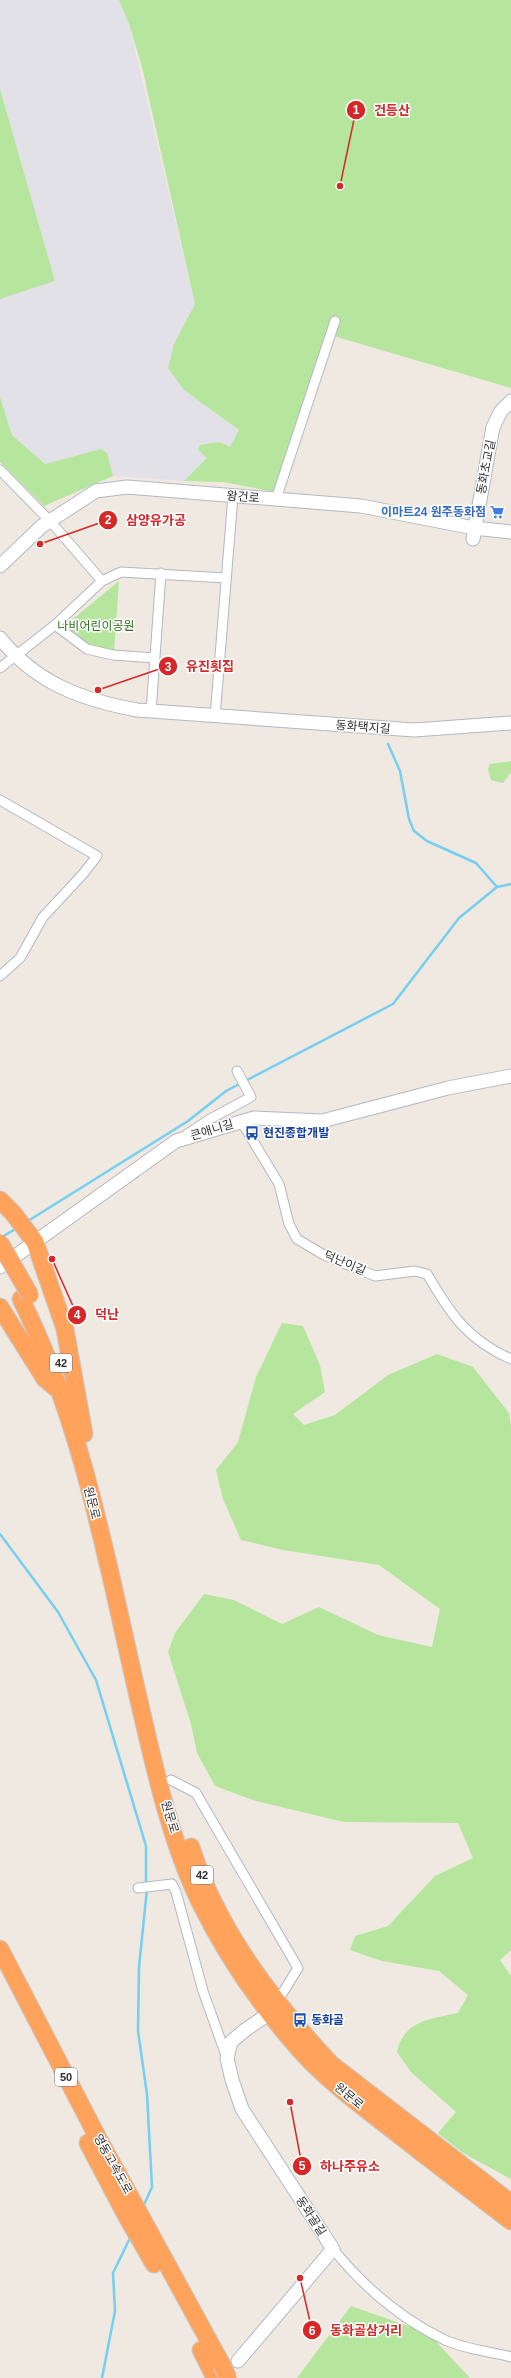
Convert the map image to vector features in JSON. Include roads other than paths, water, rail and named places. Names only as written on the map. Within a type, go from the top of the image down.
[{"type":"highway","points":[[0,1200],[13,1212],[32,1238],[65,1329],[84,1434]]},
{"type":"highway","name":"42","points":[[0,1243],[26,1297]]},
{"type":"highway","name":"42","points":[[0,1263],[26,1297]]},
{"type":"highway","name":"원문로","points":[[26,1297],[49,1333],[65,1374],[84,1434],[106,1514],[171,1780],[194,1856],[212,1897],[294,2043],[350,2097],[511,2220]]},
{"type":"highway","name":"원문로","points":[[26,1297],[75,1436],[154,1765],[184,1861],[200,1901],[222,1941],[274,2008],[331,2064],[511,2203]]},
{"type":"highway","points":[[0,1307],[45,1379],[60,1391]]},
{"type":"highway","name":"영동고속도로","points":[[0,1949],[97,2136],[131,2211]]},
{"type":"highway","name":"영동고속도로","points":[[0,1970],[150,2244],[216,2370],[228,2378]]},
{"type":"street","points":[[276,499],[335,321]]},
{"type":"street","name":"동화초교길","points":[[474,533],[493,427],[501,411],[511,401]]},
{"type":"street","points":[[2,475],[50,521],[102,581]]},
{"type":"street","name":"왕건로","points":[[0,566],[42,526],[96,491],[127,487],[361,506],[474,533],[511,532]]},
{"type":"street","points":[[215,717],[233,496]]},
{"type":"street","points":[[0,668],[55,625],[102,581],[121,572],[161,573],[226,578]]},
{"type":"street","points":[[151,712],[161,573]]},
{"type":"street","points":[[55,625],[87,649],[113,655],[155,658]]},
{"type":"street","name":"동화택지길","points":[[0,638],[15,657],[52,684],[98,703],[151,712],[414,730],[511,723]]},
{"type":"street","points":[[0,800],[97,856],[83,874],[43,917],[20,958],[0,976]]},
{"type":"street","points":[[176,1141],[210,1119],[251,1097],[238,1073]]},
{"type":"street","name":"큰애니길","points":[[0,1267],[32,1238],[176,1141],[254,1118],[322,1121],[448,1088],[511,1076]]},
{"type":"street","name":"덕난이길","points":[[241,1121],[279,1184],[289,1224],[298,1239],[324,1255],[375,1276],[415,1271],[427,1274],[457,1322],[484,1345],[511,1359]]},
{"type":"street","points":[[171,1780],[196,1794],[298,1968],[274,2008],[231,2042],[227,2058]]},
{"type":"street","points":[[140,1887],[172,1884],[176,1892],[203,1991],[227,2058]]},
{"type":"street","name":"동화골길","points":[[227,2058],[242,2109],[333,2249],[238,2361]]},
{"type":"street","points":[[333,2249],[354,2274],[396,2311],[437,2336],[444,2340],[511,2357]]},
{"type":"waterway","points":[[388,744],[400,771],[409,819],[414,831],[427,841],[476,863],[497,887]]},
{"type":"waterway","points":[[28,1221],[188,1121],[226,1091],[393,1004],[459,918],[497,887],[511,884]]},
{"type":"waterway","points":[[2,1237],[17,1228]]},
{"type":"waterway","points":[[0,1534],[58,1612],[96,1680],[146,1846],[146,1884]]},
{"type":"waterway","points":[[143,2207],[152,2187],[147,2094],[138,2031],[139,1967],[147,1889]]},
{"type":"waterway","points":[[102,2378],[115,2311],[113,2273],[131,2236]]},
{"type":"place","name":"건등산","points":[[340,186]]},
{"type":"place","name":"이마트24 원주동화점","points":[[497,512]]},
{"type":"place","name":"삼양유가공","points":[[40,544]]},
{"type":"place","name":"유진횟집","points":[[98,690]]},
{"type":"place","name":"현진종합개발","points":[[252,1133]]},
{"type":"place","name":"덕난","points":[[52,1259]]},
{"type":"place","name":"동화골","points":[[300,2020]]},
{"type":"place","name":"하나주유소","points":[[290,2102]]},
{"type":"place","name":"동화골삼거리","points":[[300,2278]]},
{"type":"park label","name":"나비어린이공원","points":[[96,626]]}]
